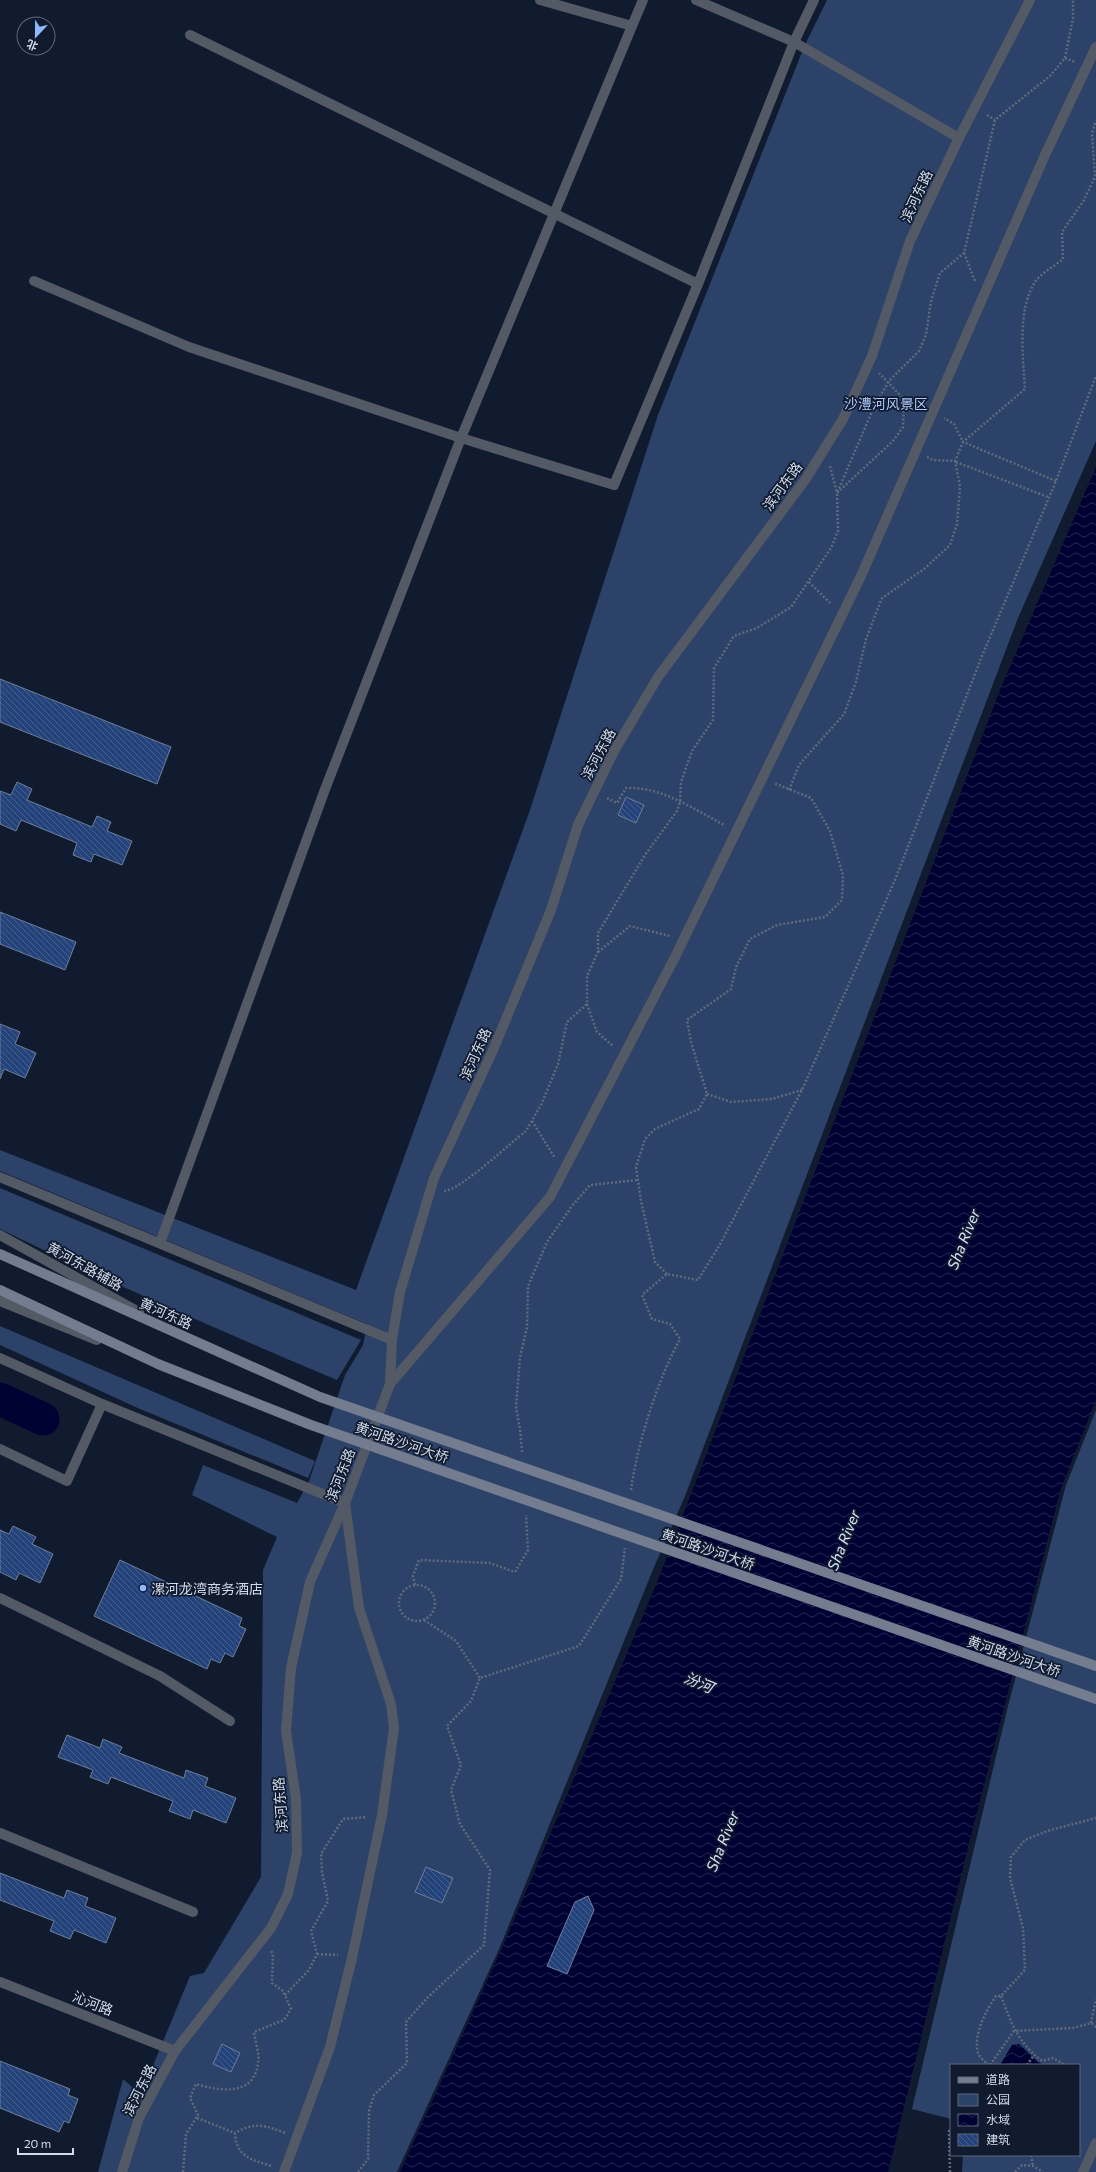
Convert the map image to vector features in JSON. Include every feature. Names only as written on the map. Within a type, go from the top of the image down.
[{"type":"main road","name":"黄河东路","points":[[0,1254],[320,1397]]},
{"type":"main road","points":[[0,1290],[158,1364]]},
{"type":"main road","name":"黄河路沙河大桥","points":[[158,1364],[311,1425],[1096,1699]]},
{"type":"main road","name":"黄河路沙河大桥","points":[[320,1397],[1096,1666]]},
{"type":"street","points":[[540,0],[632,26]]},
{"type":"street","points":[[160,1243],[324,792],[461,438],[553,213],[643,0]]},
{"type":"street","points":[[696,0],[794,42],[959,138]]},
{"type":"street","points":[[34,281],[189,347],[461,438],[614,485],[698,284],[794,42],[814,0]]},
{"type":"street","name":"滨河东路","points":[[122,2172],[139,2118],[175,2051],[271,1928],[288,1894],[297,1853],[296,1799],[286,1731],[291,1668],[310,1582],[345,1503],[390,1384],[392,1340],[400,1292],[434,1178],[494,1048],[551,910],[578,825],[614,751],[658,677],[805,480],[844,419],[868,364],[910,241],[959,138],[1030,0]]},
{"type":"street","points":[[190,35],[698,284]]},
{"type":"street","points":[[390,1384],[550,1197],[684,940],[842,616],[983,299],[1045,155],[1096,47]]},
{"type":"street","points":[[0,1177],[392,1340]]},
{"type":"street","name":"黄河东路辅路","points":[[0,1235],[177,1333]]},
{"type":"street","points":[[0,1301],[158,1364]]},
{"type":"street","points":[[0,1358],[102,1404],[345,1503],[359,1608],[390,1704],[394,1728],[382,1815],[352,1958],[330,2047],[284,2172]]},
{"type":"street","points":[[0,1449],[67,1481],[102,1404]]},
{"type":"street","points":[[0,1598],[160,1676],[230,1720]]},
{"type":"street","points":[[0,1833],[193,1912]]},
{"type":"street","name":"沁河路","points":[[0,1982],[175,2051]]},
{"type":"street","points":[[1083,2172],[1096,2143]]},
{"type":"path","points":[[983,299],[964,253],[994,120],[1050,76],[1065,58],[1073,18],[1073,0]]},
{"type":"path","points":[[789,790],[800,765],[817,742],[844,714],[856,682],[866,639],[882,598],[924,568],[950,545],[957,524],[960,486],[956,461],[963,442],[1025,389],[1023,356],[1024,304],[1035,281],[1063,259],[1062,232],[1084,200],[1095,177],[1092,133],[1096,121]]},
{"type":"path","points":[[837,493],[874,407],[889,381],[919,351],[926,335],[931,301],[940,273],[964,253]]},
{"type":"path","points":[[837,493],[893,441],[903,427],[904,399],[889,381],[868,364]]},
{"type":"path","points":[[763,778],[810,798],[830,831],[843,875],[842,900],[825,917],[777,925],[750,939],[736,967],[731,989],[687,1020],[691,1042],[707,1094],[699,1109],[655,1129],[645,1139],[636,1167],[655,1262],[667,1274],[698,1280],[718,1246],[802,1090],[895,880],[982,656],[1056,481],[1096,376]]},
{"type":"path","points":[[933,412],[954,424],[963,442],[1056,481]]},
{"type":"path","points":[[624,1055],[597,1032],[587,1004],[587,976],[598,952],[598,933],[645,855],[677,811],[680,802],[681,782],[692,752],[714,720],[714,668],[734,636],[757,628],[791,607],[831,548],[838,531],[837,493],[825,449]]},
{"type":"path","points":[[915,452],[933,460],[956,461],[1048,497]]},
{"type":"path","points":[[809,582],[842,616]]},
{"type":"path","points":[[594,791],[617,803],[626,788],[640,787],[680,802],[736,832]]},
{"type":"path","points":[[598,952],[630,926],[684,940]]},
{"type":"path","points":[[430,1192],[450,1190],[526,1131],[558,1064],[567,1022],[587,1004]]},
{"type":"path","points":[[707,1094],[731,1102],[772,1099],[802,1090]]},
{"type":"path","points":[[532,1121],[563,1172]]},
{"type":"path","points":[[522,1459],[520,1429],[516,1407],[520,1358],[527,1328],[528,1286],[547,1242],[572,1206],[590,1185],[638,1180]]},
{"type":"path","points":[[631,1496],[634,1466],[666,1364],[680,1339],[670,1324],[652,1319],[642,1295],[667,1274]]},
{"type":"path","points":[[416,1585],[413,1576],[419,1560],[490,1563],[515,1572],[528,1550],[526,1512]]},
{"type":"path","points":[[480,1678],[578,1646],[621,1579],[625,1541]]},
{"type":"path","points":[[416,1585],[426,1588],[434,1597],[435,1602],[432,1613],[423,1620],[411,1621],[406,1618],[399,1607],[401,1595],[404,1590],[416,1585]]},
{"type":"path","points":[[423,1620],[456,1641],[480,1678]]},
{"type":"path","points":[[358,2172],[368,2159],[368,2111],[374,2094],[407,2063],[406,2022],[428,1997],[484,1945],[490,1870],[460,1824],[451,1790],[461,1765],[447,1726],[471,1701],[480,1678]]},
{"type":"path","points":[[285,1995],[309,1970],[317,1954],[311,1931],[328,1901],[322,1872],[322,1854],[343,1819],[382,1815]]},
{"type":"path","points":[[988,2064],[978,2054],[977,2039],[988,2009],[996,1996],[1001,1996],[1025,1970],[1023,1928],[1010,1878],[1011,1857],[1025,1840],[1047,1831],[1096,1818]]},
{"type":"path","points":[[183,2172],[186,2134],[198,2115],[190,2098],[196,2084],[217,2090],[240,2088],[253,2077],[258,2062],[254,2032],[284,2020],[291,2009],[285,1995],[272,1983],[273,1954],[262,1940]]},
{"type":"path","points":[[317,1954],[330,1954],[352,1958]]},
{"type":"path","points":[[1001,1996],[1014,2031],[1034,2055],[1042,2061],[1053,2058],[1063,2064]]},
{"type":"path","points":[[1091,2023],[1096,1999]]},
{"type":"path","points":[[1014,2031],[1073,2028],[1091,2023]]},
{"type":"path","points":[[1091,2023],[1096,2027]]},
{"type":"path","points":[[990,2064],[1014,2031]]},
{"type":"path","points":[[1027,2064],[1034,2055]]},
{"type":"path","points":[[197,2118],[235,2133]]},
{"type":"path","points":[[235,2133],[246,2127],[265,2125],[297,2137]]},
{"type":"path","points":[[950,2130],[950,2172]]},
{"type":"path","points":[[235,2133],[236,2144],[244,2155],[284,2172]]},
{"type":"path","points":[[1031,2156],[1033,2166]]},
{"type":"path","points":[[1015,2172],[1022,2165],[1033,2166],[1043,2172]]},
{"type":"green space","name":"沙澧河风景区","points":[[827,0],[1096,0],[1096,441],[1018,618],[685,1496],[652,1572],[500,1947],[397,2172],[98,2172],[123,2079],[141,2095],[190,1976],[204,1973],[261,1877],[263,1570],[277,1537],[192,1495],[203,1465],[297,1503],[309,1481],[345,1375],[363,1345],[367,1324],[0,1171],[0,1150],[356,1290],[530,810],[658,415],[804,47]]},
{"type":"green space","points":[[0,1188],[361,1340],[337,1380],[167,1307],[0,1229]]},
{"type":"green space","points":[[0,1326],[315,1461],[308,1478],[140,1409],[0,1345]]},
{"type":"green space","points":[[1096,1410],[1096,2172],[962,2172],[963,2156],[1080,2156],[1080,2064],[950,2064],[950,2119],[912,2109],[1008,1706],[1066,1485]]},
{"type":"water","name":"Sha River","points":[[1096,467],[1096,1400],[1061,1488],[970,1839],[888,2172],[400,2172],[502,1948],[658,1580],[1000,690]]},
{"type":"water","points":[[1019,2044],[1038,2062],[1043,2064],[1001,2064],[1012,2045]]},
{"type":"building","points":[[0,679],[171,747],[157,784],[0,722]]},
{"type":"building","points":[[17,782],[32,789],[27,800],[92,827],[97,816],[111,822],[107,831],[132,841],[122,865],[94,854],[91,862],[73,855],[77,843],[21,820],[16,831],[0,824],[0,791],[11,795]]},
{"type":"building","points":[[626,797],[644,805],[636,823],[618,815]]},
{"type":"building","points":[[0,912],[76,942],[65,970],[0,944]]},
{"type":"building","points":[[0,1024],[20,1032],[15,1044],[36,1053],[25,1078],[4,1069],[0,1079]]},
{"type":"building","points":[[13,1526],[36,1537],[32,1544],[53,1554],[40,1583],[19,1573],[16,1580],[0,1572],[0,1530],[9,1534]]},
{"type":"building","name":"漯河龙湾商务酒店","points":[[120,1560],[242,1618],[239,1626],[246,1629],[233,1657],[225,1653],[220,1663],[211,1659],[207,1669],[94,1616]]},
{"type":"building","points":[[67,1735],[100,1748],[103,1739],[122,1747],[119,1753],[184,1778],[186,1770],[208,1778],[205,1786],[236,1798],[226,1823],[193,1810],[190,1819],[169,1811],[173,1801],[111,1777],[108,1784],[90,1777],[93,1770],[58,1757]]},
{"type":"building","points":[[426,1867],[453,1878],[442,1903],[415,1892]]},
{"type":"building","points":[[0,1873],[64,1898],[67,1890],[88,1898],[85,1906],[116,1918],[106,1943],[74,1930],[70,1939],[50,1931],[54,1921],[0,1900]]},
{"type":"building","points":[[588,1896],[594,1910],[567,1974],[547,1966],[575,1902]]},
{"type":"building","points":[[222,2044],[240,2053],[231,2072],[213,2064]]},
{"type":"building","points":[[0,2061],[70,2089],[68,2095],[78,2099],[69,2123],[64,2121],[59,2132],[0,2108]]},
{"type":"waterway","name":"汾河","points":[[0,1399],[43,1419]]},
{"type":"place","name":"漯河龙湾商务酒店","points":[[143,1588]]}]
